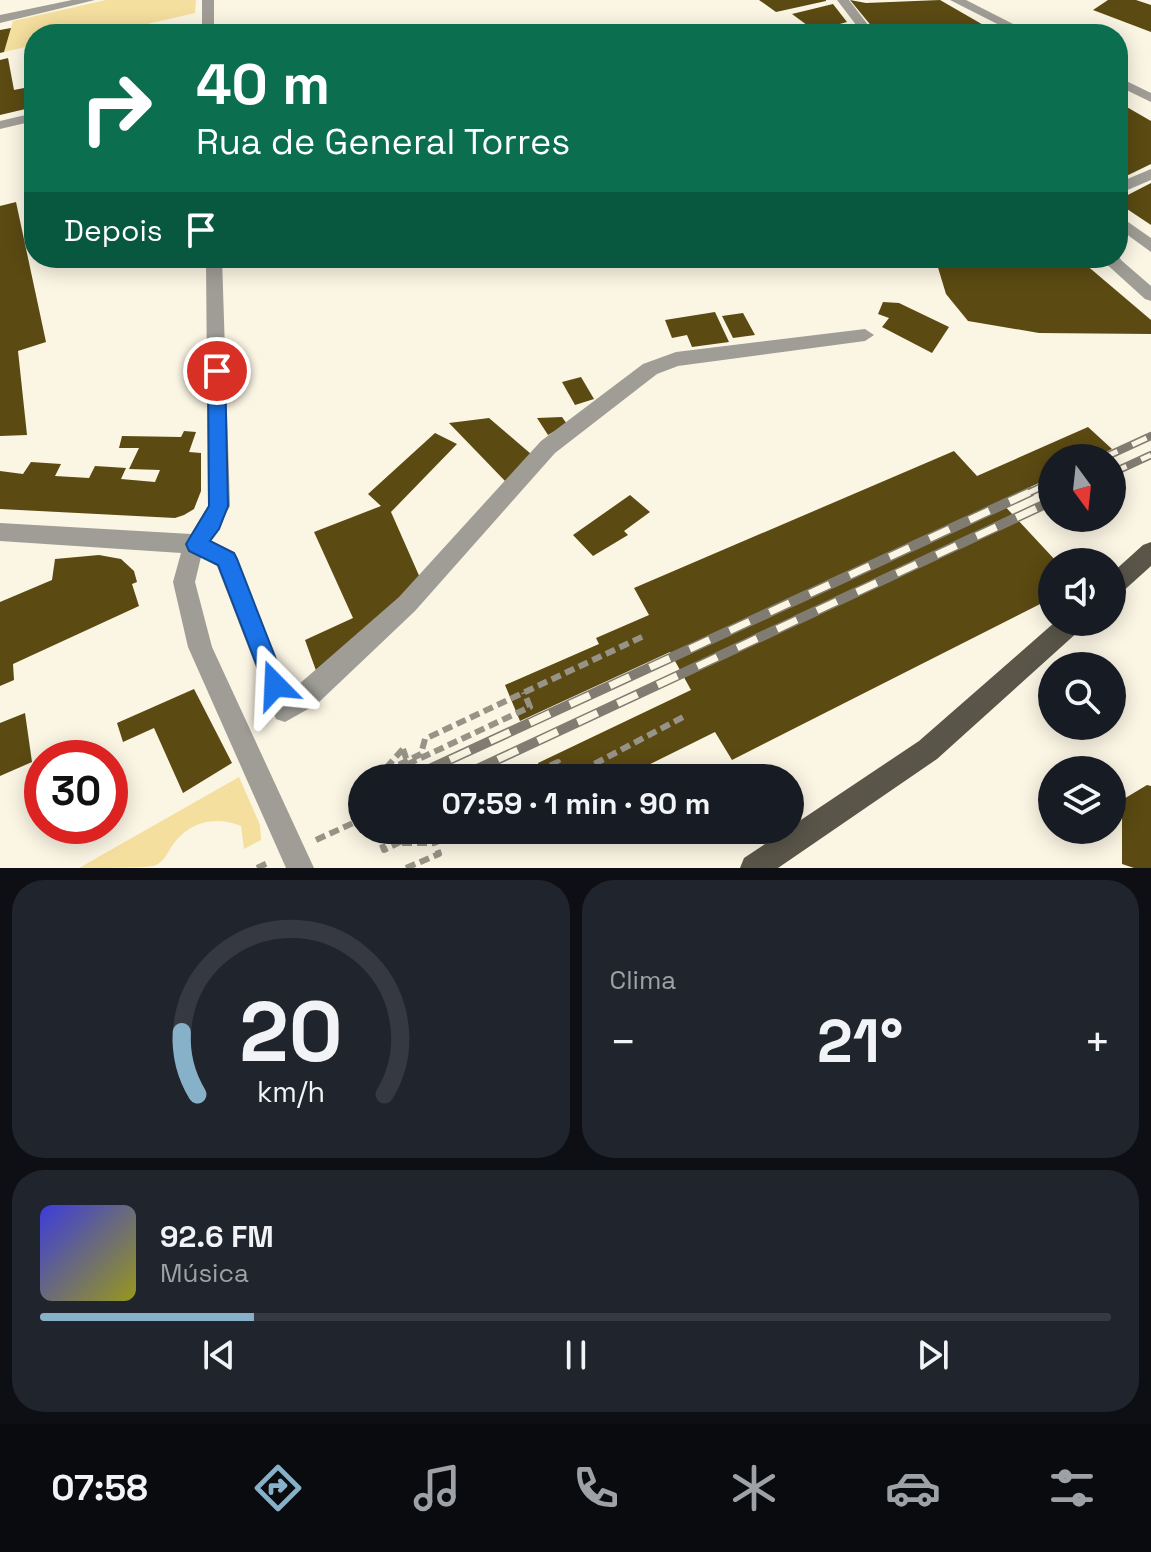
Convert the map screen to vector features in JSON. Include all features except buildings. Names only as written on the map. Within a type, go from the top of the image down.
[{"type":"main road","points":[[1126,574],[1151,552]]},
{"type":"main road","points":[[754,868],[928,750],[1056,636]]},
{"type":"street","points":[[0,19],[89,0]]},
{"type":"street","points":[[208,0],[208,24]]},
{"type":"street","points":[[843,0],[861,24]]},
{"type":"street","points":[[956,0],[1006,24]]},
{"type":"street","points":[[1128,86],[1151,98]]},
{"type":"street","points":[[0,125],[24,119]]},
{"type":"street","points":[[1128,184],[1151,174]]},
{"type":"street","points":[[1128,228],[1150,246]]},
{"type":"street","points":[[1128,253],[1150,246]]},
{"type":"street","points":[[214,268],[219,506],[212,523],[196,544],[184,582],[200,647],[297,860]]},
{"type":"street","points":[[1119,268],[1151,295]]},
{"type":"street","points":[[0,532],[196,544],[226,559],[285,710],[308,695],[407,604],[548,447],[650,369],[676,359],[865,335]]},
{"type":"path","points":[[400,764],[421,754],[425,739],[644,636]]},
{"type":"path","points":[[390,764],[403,749],[408,764],[530,707],[524,692]]},
{"type":"path","points":[[594,764],[685,716]]},
{"type":"path","points":[[297,860],[348,828]]},
{"type":"path","points":[[406,868],[439,854],[434,844]]},
{"type":"shaded area","points":[[106,0],[196,0],[195,13],[147,24],[24,24],[24,47],[4,52],[13,21]]},
{"type":"shaded area","points":[[239,777],[260,825],[261,840],[244,849],[241,826],[222,821],[204,822],[181,836],[164,859],[154,866],[79,868],[121,844],[128,844],[128,840]]},
{"type":"railway","points":[[1126,447],[1151,436]]},
{"type":"railway","points":[[1126,467],[1151,455]]},
{"type":"railway","points":[[1026,494],[1038,488]]},
{"type":"railway","points":[[440,764],[1030,492]]},
{"type":"railway","points":[[488,764],[1038,508]]},
{"type":"route","points":[[217,371],[219,506],[212,523],[196,544],[226,559],[275,685]]}]
